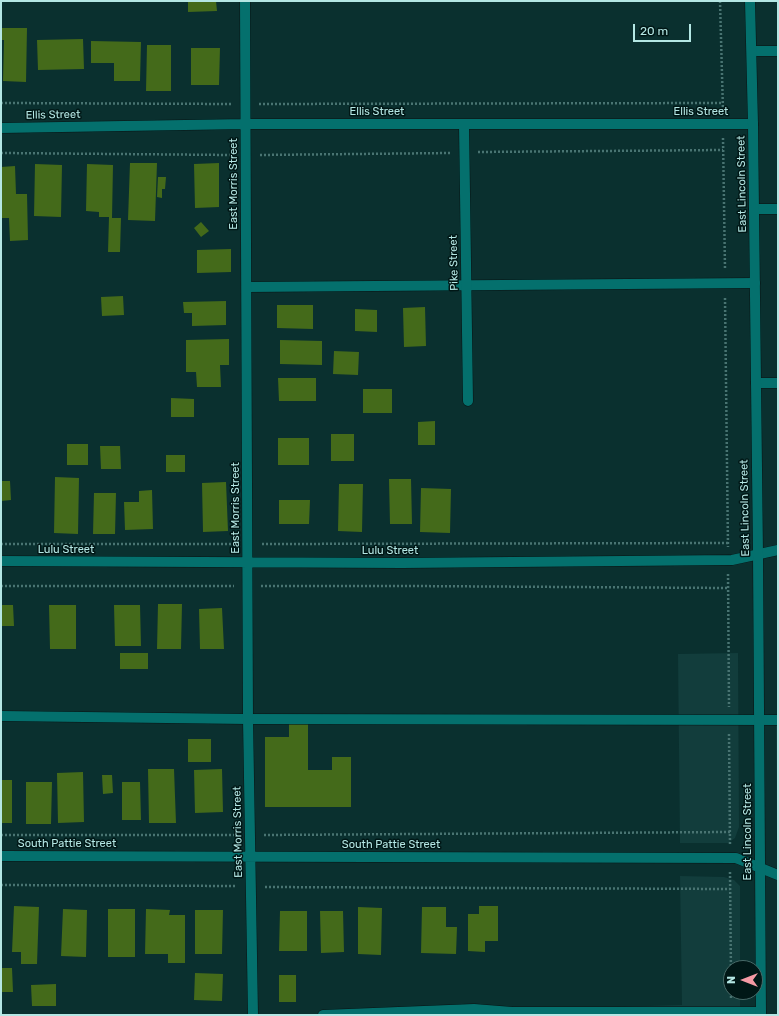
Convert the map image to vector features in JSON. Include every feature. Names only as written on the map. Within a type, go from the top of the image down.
[{"type":"street","name":"East Morris Street","points":[[245,1],[248,719],[253,1015]]},
{"type":"street","name":"East Lincoln Street","points":[[750,1],[752,51],[758,554],[761,1013]]},
{"type":"street","points":[[752,51],[778,51]]},
{"type":"street","name":"Ellis Street","points":[[1,128],[246,124],[753,124]]},
{"type":"street","name":"Pike Street","points":[[464,124],[468,401]]},
{"type":"street","points":[[754,209],[778,209]]},
{"type":"street","points":[[246,287],[755,283]]},
{"type":"street","points":[[756,383],[778,383]]},
{"type":"street","name":"Lulu Street","points":[[1,561],[402,563],[728,560],[778,550]]},
{"type":"street","points":[[1,716],[248,719],[778,720]]},
{"type":"street","name":"South Pattie Street","points":[[1,856],[736,858],[778,875]]},
{"type":"street","points":[[323,1015],[474,1009],[512,1012],[761,1013]]},
{"type":"path","points":[[720,1],[728,543],[731,960]]},
{"type":"path","points":[[1,103],[722,103]]},
{"type":"path","points":[[1,153],[246,155],[723,150]]},
{"type":"path","points":[[1,544],[728,543]]},
{"type":"path","points":[[1,586],[728,588]]},
{"type":"path","points":[[1,834],[250,835],[730,832]]},
{"type":"path","points":[[1,885],[730,889]]},
{"type":"shaded area","points":[[738,653],[739,827],[735,838],[728,843],[680,843],[678,654]]},
{"type":"shaded area","points":[[776,716],[778,716],[778,843],[777,840]]},
{"type":"shaded area","points":[[680,876],[724,877],[734,880],[740,886],[740,960],[723,960],[723,1000],[740,1000],[740,1015],[616,1007],[682,1005]]},
{"type":"building","points":[[188,1],[216,1],[217,11],[188,12]]},
{"type":"building","points":[[1,28],[27,28],[26,82],[3,81],[4,40],[1,40]]},
{"type":"building","points":[[83,39],[84,69],[38,70],[37,40]]},
{"type":"building","points":[[91,41],[141,42],[140,81],[114,81],[114,63],[91,63]]},
{"type":"building","points":[[147,45],[171,45],[171,91],[146,91]]},
{"type":"building","points":[[191,48],[220,48],[219,85],[191,85]]},
{"type":"building","points":[[130,163],[157,163],[155,221],[128,220]]},
{"type":"building","points":[[219,163],[219,207],[195,208],[194,164]]},
{"type":"building","points":[[35,164],[62,165],[61,217],[34,216]]},
{"type":"building","points":[[87,164],[113,165],[112,218],[121,218],[120,252],[108,252],[109,217],[99,217],[99,212],[86,211]]},
{"type":"building","points":[[15,166],[16,194],[27,194],[28,240],[10,241],[9,218],[1,218],[1,167]]},
{"type":"building","points":[[158,177],[166,177],[165,189],[162,189],[162,198],[157,197]]},
{"type":"building","points":[[201,222],[209,231],[201,237],[194,228]]},
{"type":"building","points":[[231,249],[231,272],[197,273],[197,250]]},
{"type":"building","points":[[123,296],[124,315],[102,316],[101,297]]},
{"type":"building","points":[[226,301],[226,325],[192,326],[192,313],[184,313],[183,302]]},
{"type":"building","points":[[277,305],[313,305],[313,329],[277,328]]},
{"type":"building","points":[[425,307],[426,346],[404,347],[403,308]]},
{"type":"building","points":[[355,309],[377,310],[377,332],[355,331]]},
{"type":"building","points":[[229,339],[229,365],[220,365],[221,387],[197,387],[196,372],[186,372],[186,340]]},
{"type":"building","points":[[280,340],[322,341],[322,365],[280,364]]},
{"type":"building","points":[[334,351],[359,352],[358,375],[333,374]]},
{"type":"building","points":[[278,378],[316,378],[316,401],[279,401]]},
{"type":"building","points":[[363,389],[392,389],[392,413],[363,413]]},
{"type":"building","points":[[171,398],[194,399],[194,417],[171,417]]},
{"type":"building","points":[[435,421],[435,445],[418,445],[418,422]]},
{"type":"building","points":[[331,434],[354,434],[354,461],[331,461]]},
{"type":"building","points":[[278,438],[309,438],[309,465],[278,465]]},
{"type":"building","points":[[67,444],[88,444],[88,465],[67,465]]},
{"type":"building","points":[[100,446],[120,446],[121,469],[101,469]]},
{"type":"building","points":[[166,455],[185,455],[185,472],[166,472]]},
{"type":"building","points":[[55,477],[79,478],[78,534],[54,533]]},
{"type":"building","points":[[389,479],[411,479],[412,524],[390,524]]},
{"type":"building","points":[[1,481],[10,481],[11,500],[1,501]]},
{"type":"building","points":[[226,482],[228,531],[203,532],[202,483]]},
{"type":"building","points":[[339,484],[363,484],[362,532],[338,531]]},
{"type":"building","points":[[421,488],[451,489],[450,533],[420,532]]},
{"type":"building","points":[[152,490],[153,529],[125,530],[124,502],[139,502],[139,491]]},
{"type":"building","points":[[94,493],[116,493],[115,534],[93,534]]},
{"type":"building","points":[[279,500],[310,500],[309,524],[279,524]]},
{"type":"building","points":[[158,604],[182,604],[181,649],[157,649]]},
{"type":"building","points":[[1,605],[13,605],[14,626],[1,626]]},
{"type":"building","points":[[49,605],[76,605],[76,649],[50,649]]},
{"type":"building","points":[[114,605],[140,605],[141,646],[115,646]]},
{"type":"building","points":[[222,608],[224,649],[200,649],[199,609]]},
{"type":"building","points":[[120,653],[148,653],[148,669],[120,669]]},
{"type":"building","points":[[289,723],[308,723],[308,770],[332,770],[332,757],[351,757],[351,807],[265,807],[265,737],[289,737]]},
{"type":"building","points":[[188,739],[211,739],[211,762],[188,762]]},
{"type":"building","points":[[148,769],[174,769],[176,823],[149,823]]},
{"type":"building","points":[[222,769],[223,812],[195,813],[194,770]]},
{"type":"building","points":[[83,772],[84,822],[58,823],[57,773]]},
{"type":"building","points":[[102,775],[112,775],[113,793],[103,794]]},
{"type":"building","points":[[1,780],[12,780],[12,823],[1,823]]},
{"type":"building","points":[[26,782],[52,782],[51,824],[26,824]]},
{"type":"building","points":[[122,782],[140,782],[141,820],[122,820]]},
{"type":"building","points":[[14,906],[39,907],[37,964],[21,964],[21,952],[12,952]]},
{"type":"building","points":[[479,906],[498,906],[498,941],[485,941],[485,952],[468,951],[468,914],[479,914]]},
{"type":"building","points":[[358,907],[382,908],[381,955],[358,954]]},
{"type":"building","points":[[422,907],[446,907],[446,927],[457,927],[456,954],[421,953]]},
{"type":"building","points":[[63,909],[87,910],[86,957],[61,956]]},
{"type":"building","points":[[108,909],[135,909],[135,957],[108,957]]},
{"type":"building","points":[[146,909],[170,910],[169,915],[185,915],[185,963],[168,963],[168,954],[145,954]]},
{"type":"building","points":[[195,910],[223,910],[222,954],[195,954]]},
{"type":"building","points":[[280,911],[307,911],[307,951],[279,951]]},
{"type":"building","points":[[320,911],[343,911],[344,952],[321,953]]},
{"type":"building","points":[[1,968],[12,968],[13,992],[1,992]]},
{"type":"building","points":[[195,973],[223,974],[222,1001],[194,1000]]},
{"type":"building","points":[[279,975],[296,975],[296,1002],[279,1002]]},
{"type":"building","points":[[56,984],[56,1006],[32,1006],[31,985]]}]
